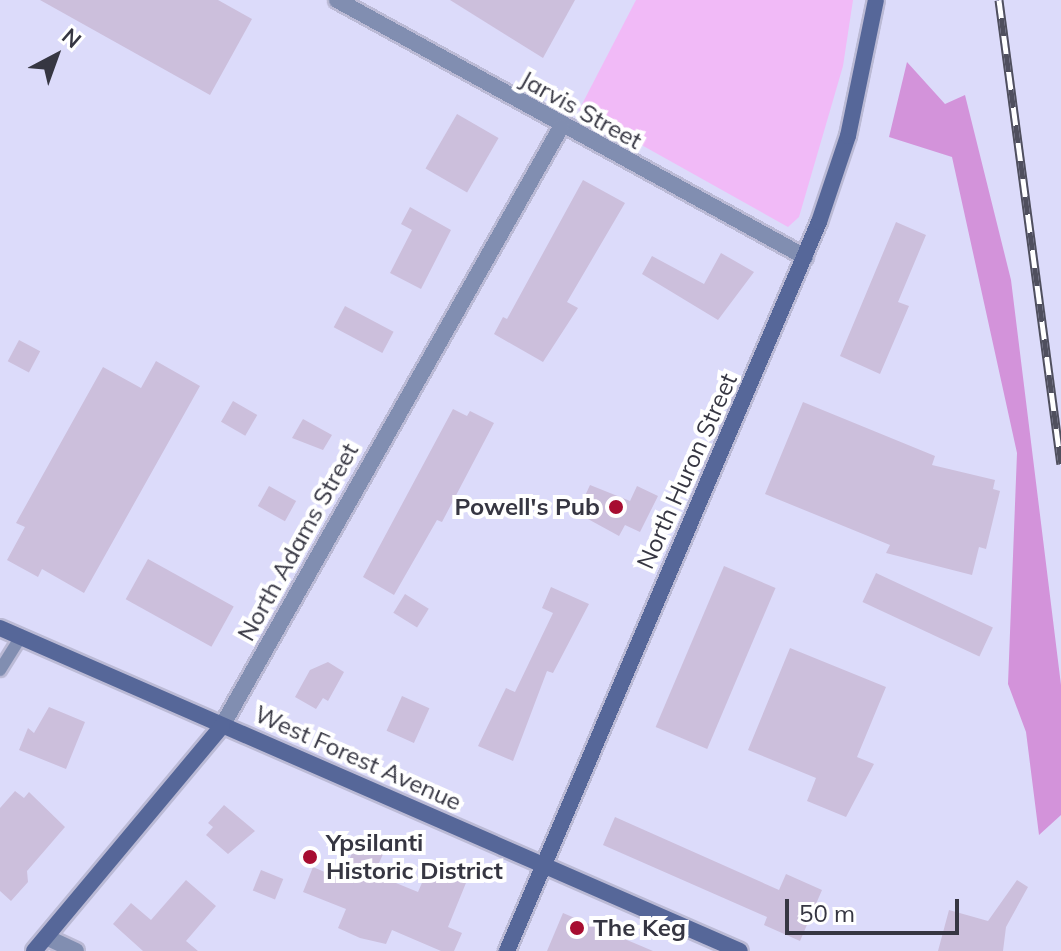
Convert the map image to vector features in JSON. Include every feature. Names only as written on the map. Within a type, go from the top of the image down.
[{"type":"main road","name":"North Huron Street","points":[[507,951],[805,257],[848,136],[876,0]]},
{"type":"main road","name":"West Forest Avenue","points":[[0,628],[740,951]]},
{"type":"main road","name":"North Adams Street","points":[[34,951],[222,726]]},
{"type":"street","name":"Jarvis Street","points":[[337,0],[561,127],[805,257]]},
{"type":"street","name":"North Adams Street","points":[[222,726],[561,127]]},
{"type":"street","points":[[46,937],[76,951]]},
{"type":"lane","points":[[0,670],[21,637]]},
{"type":"shaded area","points":[[636,0],[853,0],[843,66],[799,217],[788,227],[579,110]]},
{"type":"shaded area","points":[[907,62],[945,104],[965,95],[1011,280],[1061,685],[1061,815],[1039,835],[1026,732],[1008,684],[1017,453],[952,157],[889,137]]},
{"type":"building","points":[[40,0],[218,0],[252,19],[210,95]]},
{"type":"building","points":[[450,0],[575,0],[543,58]]},
{"type":"building","points":[[457,114],[499,138],[467,193],[426,169]]},
{"type":"building","points":[[583,180],[625,203],[567,302],[578,308],[543,362],[494,334],[503,317],[507,319]]},
{"type":"building","points":[[410,207],[451,230],[421,289],[390,273],[412,230],[401,224]]},
{"type":"building","points":[[896,222],[926,235],[898,302],[909,306],[880,374],[840,356]]},
{"type":"building","points":[[721,253],[754,272],[718,320],[642,274],[652,256],[704,284]]},
{"type":"building","points":[[345,306],[394,332],[382,353],[334,327]]},
{"type":"building","points":[[19,340],[40,351],[29,372],[8,361]]},
{"type":"building","points":[[156,361],[200,386],[84,593],[42,569],[38,577],[7,560],[25,527],[16,523],[103,367],[141,388]]},
{"type":"building","points":[[233,401],[257,415],[245,436],[221,422]]},
{"type":"building","points":[[803,402],[935,456],[932,465],[995,480],[993,489],[1000,491],[986,549],[979,547],[972,575],[886,553],[890,545],[765,494]]},
{"type":"building","points":[[453,409],[467,416],[470,411],[494,423],[442,522],[437,520],[394,595],[363,577]]},
{"type":"building","points":[[303,419],[332,435],[323,450],[292,438]]},
{"type":"building","name":"Powell's Pub","points":[[590,485],[630,501],[637,486],[658,496],[640,532],[625,525],[619,536],[577,513]]},
{"type":"building","points":[[269,486],[296,501],[285,521],[258,506]]},
{"type":"building","points":[[148,559],[234,607],[211,647],[126,599]]},
{"type":"building","points":[[724,566],[776,588],[707,749],[656,727]]},
{"type":"building","points":[[876,573],[993,628],[979,657],[862,602]]},
{"type":"building","points":[[551,587],[589,604],[553,673],[547,671],[513,761],[478,746],[506,688],[515,692],[553,613],[542,608]]},
{"type":"building","points":[[405,594],[429,609],[417,627],[393,613]]},
{"type":"building","points":[[790,648],[886,687],[857,757],[874,764],[846,817],[807,801],[816,778],[748,750]]},
{"type":"building","points":[[328,662],[344,672],[328,701],[323,698],[316,709],[295,697],[310,670]]},
{"type":"building","points":[[402,696],[429,708],[414,743],[387,731]]},
{"type":"building","points":[[49,707],[85,722],[66,769],[19,750],[28,728],[34,733]]},
{"type":"building","points":[[15,791],[24,798],[29,792],[65,827],[27,871],[28,882],[11,901],[0,891],[0,808]]},
{"type":"building","points":[[224,805],[255,831],[228,854],[206,835],[213,827],[208,823]]},
{"type":"building","points":[[615,817],[779,890],[786,874],[822,890],[800,941],[764,925],[767,917],[603,845]]},
{"type":"building","points":[[357,841],[384,852],[374,874],[418,892],[431,862],[468,878],[448,927],[462,933],[454,951],[441,951],[392,930],[386,944],[360,938],[338,928],[346,909],[303,892],[313,867],[341,879]]},
{"type":"building","points":[[261,870],[283,879],[275,899],[253,890]]},
{"type":"building","points":[[186,880],[216,906],[186,941],[198,951],[143,951],[113,924],[131,903],[151,920]]},
{"type":"building","points":[[1017,880],[1028,887],[1006,927],[1003,951],[938,951],[949,910],[988,921]]},
{"type":"building","name":"The Keg","points":[[563,913],[653,951],[547,951]]},
{"type":"railway","points":[[999,0],[1061,464]]},
{"type":"place","name":"Powell's Pub","points":[[616,507]]},
{"type":"place","name":"Ypsilanti Historic District","points":[[310,857]]},
{"type":"place","name":"The Keg","points":[[577,928]]}]
